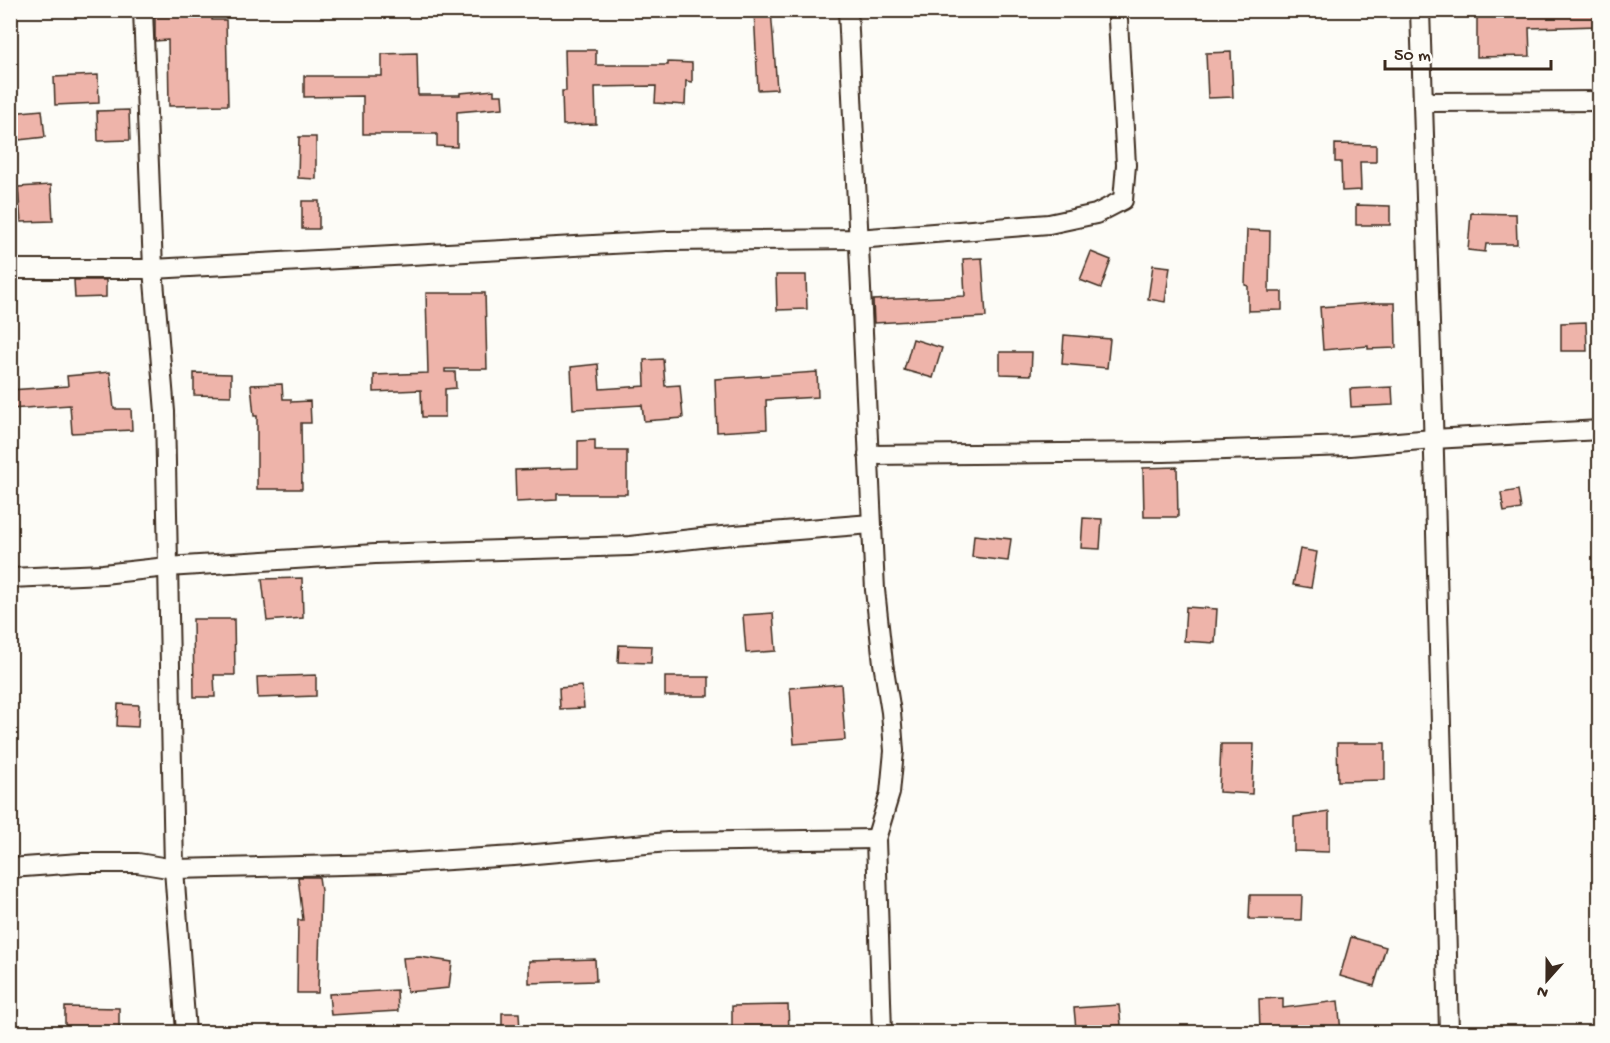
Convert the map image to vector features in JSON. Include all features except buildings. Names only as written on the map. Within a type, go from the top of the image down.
[{"type":"street","points":[[143,10],[153,269],[165,412],[174,869],[186,1032]]},
{"type":"street","points":[[848,10],[875,590],[894,750],[890,793],[876,839],[882,1032]]},
{"type":"street","points":[[1420,10],[1449,1032]]},
{"type":"street","points":[[10,269],[153,269],[667,241],[857,239],[1049,224],[1096,214],[1123,200],[1126,165],[1118,20]]},
{"type":"street","points":[[1424,102],[1599,102]]},
{"type":"street","points":[[868,455],[1176,452],[1350,446],[1599,430]]},
{"type":"street","points":[[10,578],[103,574],[167,567],[375,554],[630,546],[871,524]]},
{"type":"street","points":[[10,868],[80,863],[138,863],[174,869],[398,863],[514,856],[668,842],[876,839]]}]
